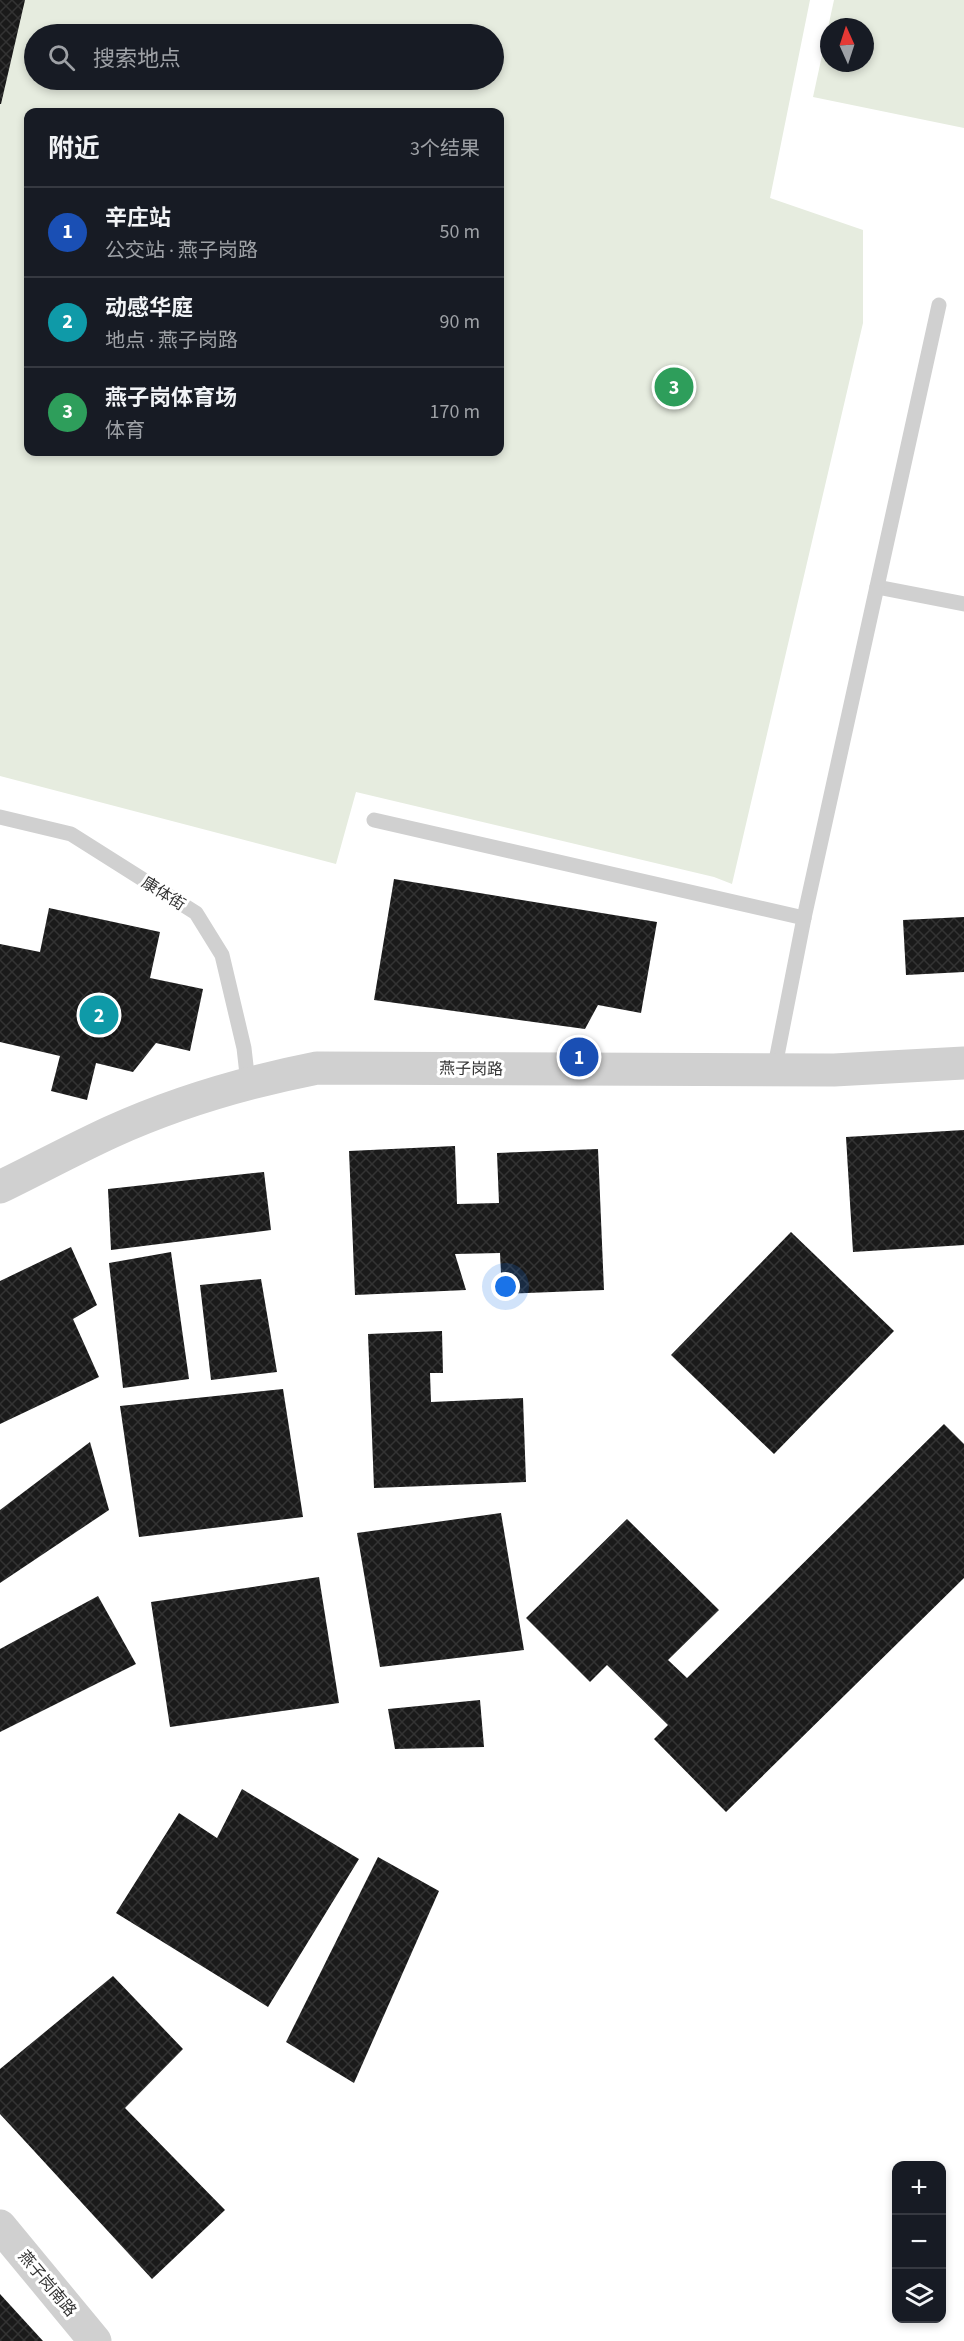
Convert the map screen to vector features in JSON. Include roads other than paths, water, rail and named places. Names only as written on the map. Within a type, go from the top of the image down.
[{"type":"street","name":"燕子岗路","points":[[0,1187],[165,1109],[248,1083],[317,1068],[774,1071],[910,1068],[964,1063]]},
{"type":"street","name":"燕子岗南路","points":[[0,2226],[95,2341]]},
{"type":"lane","points":[[774,1071],[804,918],[939,305]]},
{"type":"lane","points":[[877,587],[964,604]]},
{"type":"lane","name":"康体街","points":[[0,817],[71,834],[195,913],[222,955],[244,1048],[248,1083]]},
{"type":"lane","points":[[374,820],[804,918]]},
{"type":"place","name":"燕子岗体育场","points":[[674,387]]},
{"type":"place","name":"动感华庭","points":[[99,1015]]},
{"type":"place","name":"辛庄站","points":[[579,1057]]}]
